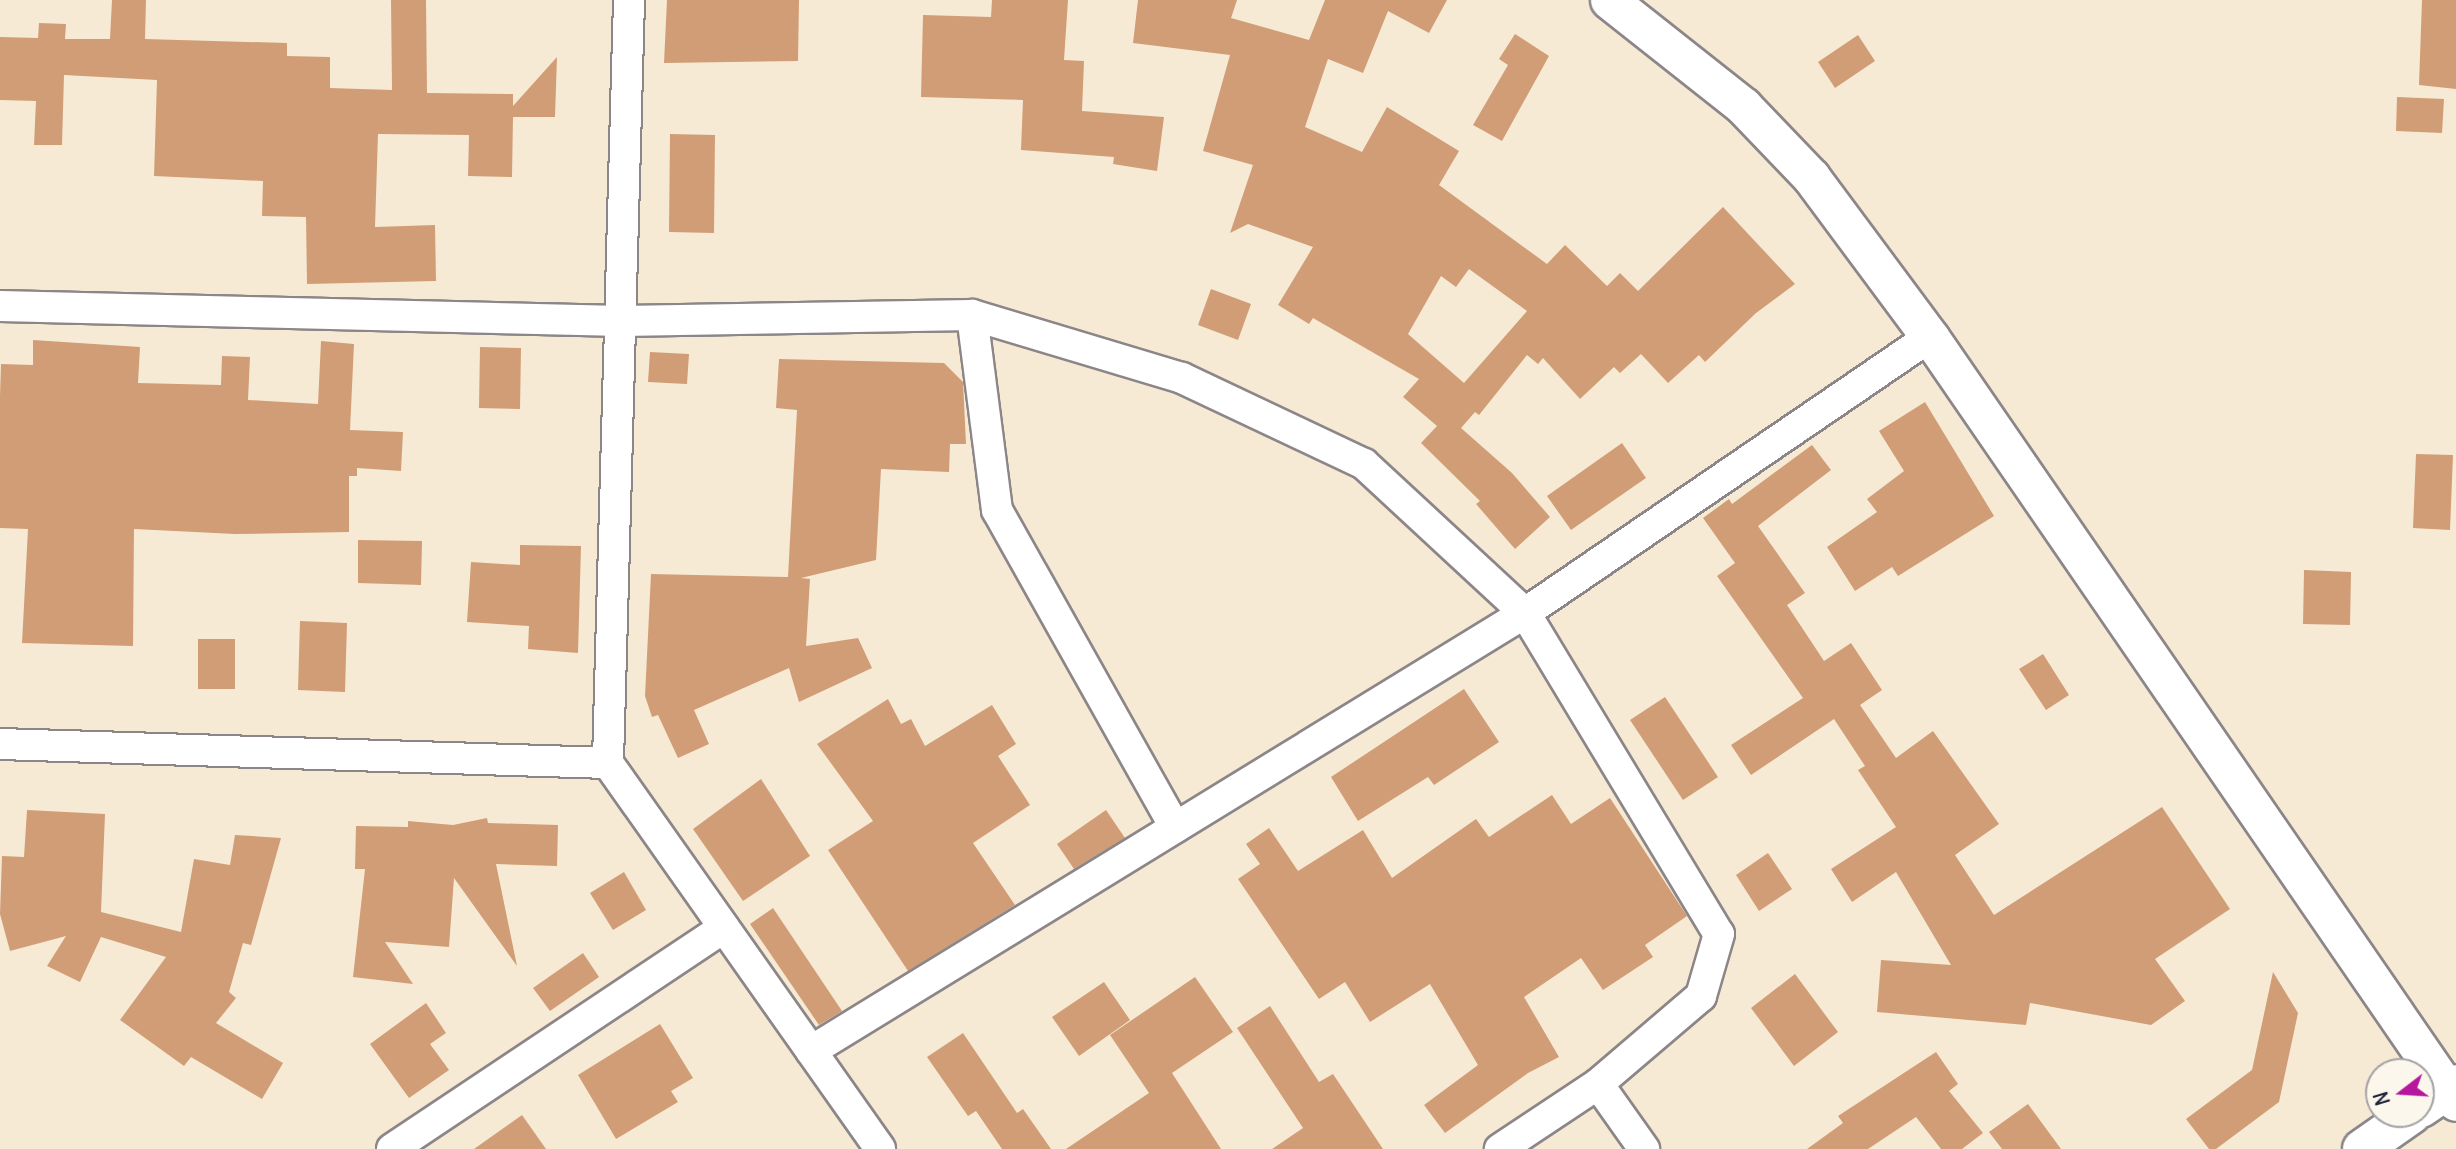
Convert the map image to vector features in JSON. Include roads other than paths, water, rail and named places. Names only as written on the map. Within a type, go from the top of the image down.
[{"type":"main road","points":[[2362,1149],[2392,1128]]},
{"type":"street","points":[[629,0],[608,763],[880,1149]]},
{"type":"street","points":[[1609,0],[1743,106],[1811,177],[1930,337],[2445,1096]]},
{"type":"street","points":[[1639,0],[1656,35]]},
{"type":"street","points":[[0,306],[622,321],[972,315],[1182,378],[1364,464],[1525,613],[1719,934],[1701,996],[1598,1084],[1500,1149]]},
{"type":"street","points":[[972,315],[997,510],[1175,827]]},
{"type":"street","points":[[811,1051],[1525,613],[1930,337]]},
{"type":"street","points":[[0,744],[608,763]]},
{"type":"street","points":[[392,1149],[724,928]]},
{"type":"street","points":[[1598,1084],[1644,1149]]}]
